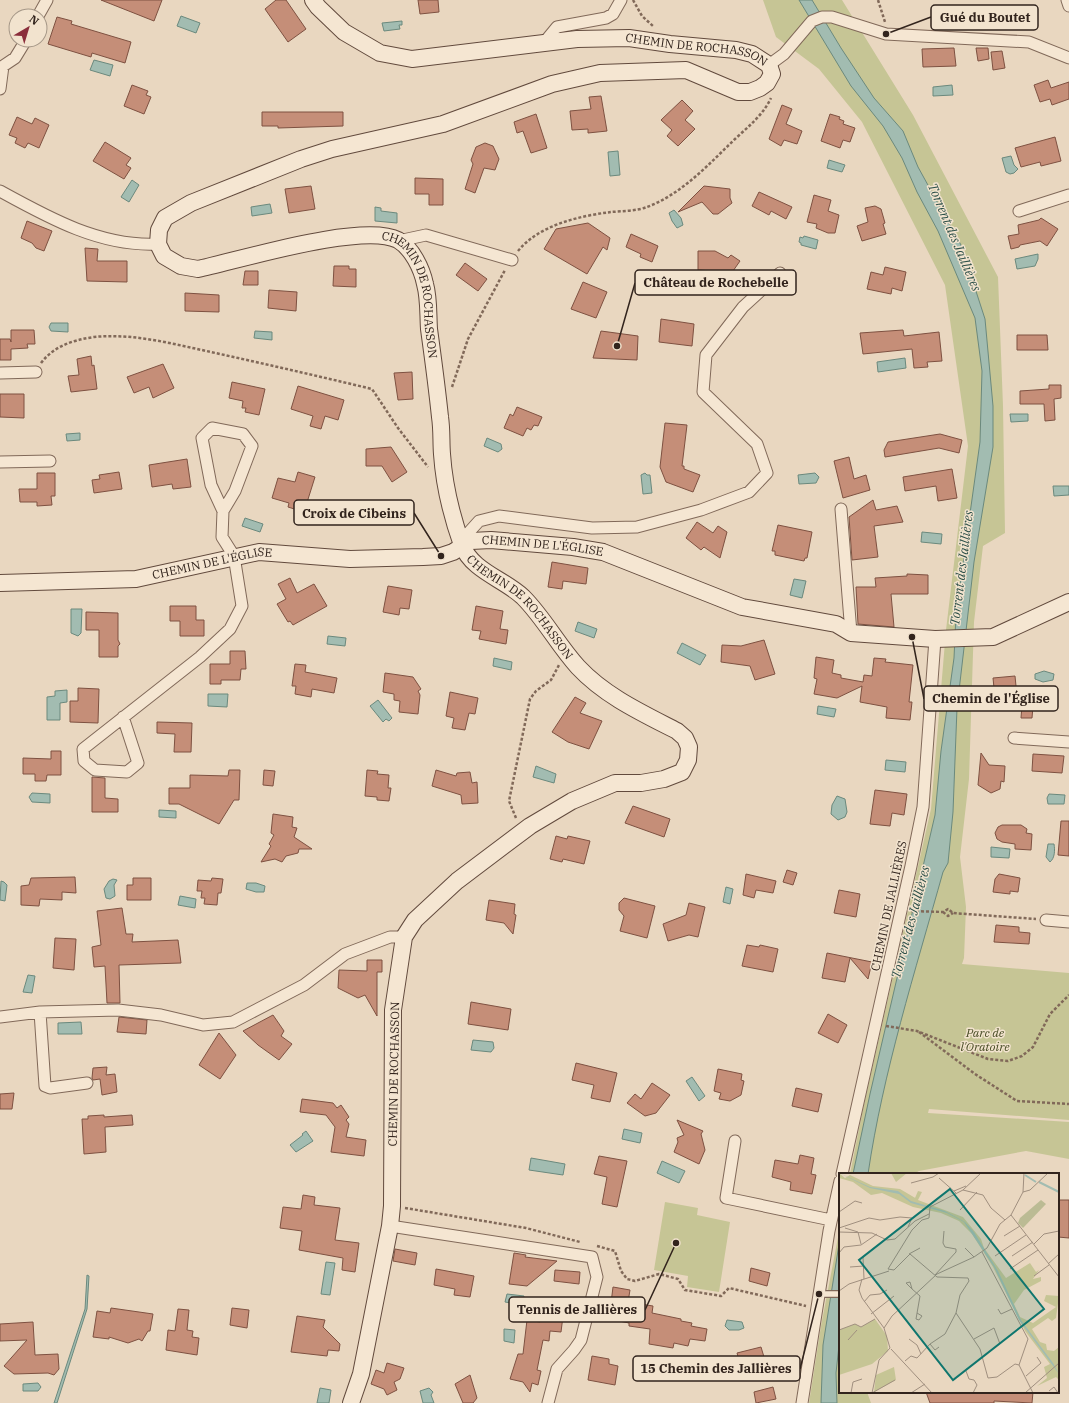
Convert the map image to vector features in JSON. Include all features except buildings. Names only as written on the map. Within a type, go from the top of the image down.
[{"type":"street","name":"CHEMIN DE ROCHASSON","points":[[313,0],[318,7],[344,32],[380,53],[412,59],[577,39],[629,38],[670,44],[736,50],[752,54],[771,69],[767,83],[750,92],[738,92],[686,70],[600,73],[552,84],[443,124],[332,149],[269,171],[191,203],[165,218],[159,230],[158,244],[164,256],[181,266],[198,269],[341,237],[384,236],[398,241],[416,260],[426,284],[445,469],[450,503],[462,543],[471,561],[504,582],[522,596],[544,620],[565,653],[580,669],[616,698],[677,731],[685,738],[689,747],[688,760],[682,772],[664,779],[641,783],[615,783],[572,801],[522,831],[458,881],[415,920],[404,937],[393,1010],[392,1206],[390,1226],[363,1367],[351,1403]]},
{"type":"street","points":[[543,44],[557,27],[606,18],[613,14],[621,0]]},
{"type":"street","points":[[1067,0],[1069,6]]},
{"type":"street","points":[[771,69],[812,21],[822,17],[832,17],[886,34],[1029,42],[1069,58]]},
{"type":"street","points":[[0,89],[2,65],[15,58],[21,48]]},
{"type":"street","points":[[0,191],[62,224],[91,234],[140,245],[158,244]]},
{"type":"street","points":[[1019,211],[1069,195]]},
{"type":"street","points":[[398,241],[426,235],[512,260]]},
{"type":"street","points":[[462,543],[479,522],[500,516],[592,528],[637,527],[701,510],[749,492],[767,473],[757,444],[703,392],[706,355],[743,307],[780,273]]},
{"type":"street","points":[[0,373],[36,372]]},
{"type":"street","points":[[123,717],[138,763],[127,772],[95,770],[84,760],[83,748],[200,657],[230,629],[242,606],[234,556],[222,537],[223,511],[235,491],[252,446],[243,434],[212,428],[202,438],[210,485],[223,511]]},
{"type":"street","points":[[0,462],[50,461]]},
{"type":"street","points":[[841,509],[851,633]]},
{"type":"street","name":"CHEMIN DE L'ÉGLISE","points":[[0,583],[136,579],[234,556],[259,552],[350,559],[424,557],[447,554],[462,543],[491,540],[573,546],[603,552],[742,607],[836,624],[851,633],[940,639],[993,638],[1069,602]]},
{"type":"street","name":"CHEMIN DE JALLIÈRES","points":[[842,1173],[923,807],[940,639]]},
{"type":"street","points":[[1014,738],[1069,742]]},
{"type":"street","points":[[1046,920],[1069,922]]},
{"type":"street","points":[[0,1016],[40,1012],[118,1010],[161,1015],[203,1025],[233,1022],[304,986],[345,954],[390,937],[404,937]]},
{"type":"street","points":[[40,1012],[45,1086],[50,1088],[87,1084]]},
{"type":"street","points":[[735,1141],[726,1198],[831,1220]]},
{"type":"street","points":[[802,1403],[816,1308],[823,1293],[831,1220],[839,1185]]},
{"type":"street","points":[[390,1226],[592,1257],[596,1277],[580,1340],[574,1350],[556,1369],[548,1403]]},
{"type":"lane","points":[[823,1293],[839,1294]]},
{"type":"path","points":[[878,0],[886,25]]},
{"type":"path","points":[[450,390],[468,339],[497,283],[526,241],[546,228],[596,214],[646,208],[666,198],[690,181],[766,109],[772,97],[774,87],[771,69]]},
{"type":"path","points":[[36,372],[41,362],[50,352],[61,345],[94,337],[119,337],[149,339],[372,389],[398,428],[430,470],[445,469]]},
{"type":"path","points":[[522,831],[508,801],[530,699],[536,691],[551,680],[565,653]]},
{"type":"path","points":[[908,910],[942,912],[948,909],[953,913]]},
{"type":"path","points":[[942,912],[948,916],[953,913],[1046,920]]},
{"type":"path","points":[[881,1026],[917,1031],[988,1058],[1008,1062],[1022,1056],[1033,1047],[1050,1014],[1069,995]]},
{"type":"path","points":[[917,1031],[975,1074],[1017,1101],[1069,1104]]},
{"type":"path","points":[[729,1288],[816,1308]]},
{"type":"green space","name":"Parc de l'Oratoire","points":[[763,0],[842,0],[913,115],[998,277],[1003,406],[1005,533],[983,546],[974,622],[969,779],[960,857],[966,907],[964,958],[962,964],[1069,973],[1069,1120],[929,1109],[928,1113],[1069,1122],[1069,1159],[1026,1151],[915,1173],[850,1173],[863,1109],[931,809],[946,630],[968,446],[945,285],[862,122],[819,69],[776,37]]},
{"type":"green space","points":[[665,1202],[698,1208],[697,1215],[730,1222],[719,1292],[687,1287],[688,1276],[654,1270]]},
{"type":"green space","points":[[839,1232],[839,1393],[867,1393],[871,1403],[809,1403],[821,1326]]},
{"type":"water","name":"Torrent des Jaillières","points":[[799,0],[812,0],[874,98],[903,131],[918,167],[961,245],[985,319],[993,406],[993,447],[974,562],[957,708],[953,812],[948,863],[943,872],[891,1060],[874,1136],[868,1173],[853,1173],[870,1094],[935,815],[941,751],[954,658],[956,614],[980,442],[982,371],[975,318],[938,231],[917,192],[902,158],[883,126],[851,86]]},
{"type":"water","points":[[181,16],[200,23],[196,33],[177,26]]},
{"type":"water","points":[[402,21],[402,25],[399,25],[400,29],[384,31],[382,23]]},
{"type":"water","points":[[94,60],[113,65],[110,76],[90,70]]},
{"type":"water","points":[[952,85],[953,95],[933,96],[933,87]]},
{"type":"water","points":[[618,151],[620,175],[610,176],[608,152]]},
{"type":"water","points":[[1011,156],[1014,165],[1018,169],[1014,173],[1010,174],[1006,172],[1002,158]]},
{"type":"water","points":[[829,160],[845,165],[842,172],[827,168]]},
{"type":"water","points":[[132,180],[139,185],[129,202],[121,197]]},
{"type":"water","points":[[270,204],[272,213],[252,216],[251,207]]},
{"type":"water","points":[[375,207],[381,208],[381,211],[397,213],[397,223],[375,221]]},
{"type":"water","points":[[674,210],[681,218],[683,225],[677,228],[669,213]]},
{"type":"water","points":[[804,236],[818,240],[816,249],[801,245],[799,242],[800,237],[803,238]]},
{"type":"water","points":[[1038,254],[1038,259],[1035,266],[1017,269],[1015,259]]},
{"type":"water","points":[[51,323],[68,323],[68,332],[51,331],[49,327]]},
{"type":"water","points":[[255,331],[272,332],[272,340],[254,338]]},
{"type":"water","points":[[905,358],[906,368],[878,372],[877,362]]},
{"type":"water","points":[[1010,414],[1028,414],[1028,421],[1011,422]]},
{"type":"water","points":[[80,433],[80,440],[67,441],[66,434]]},
{"type":"water","points":[[487,438],[501,444],[502,449],[498,452],[484,446]]},
{"type":"water","points":[[645,473],[650,475],[652,493],[643,494],[641,475]]},
{"type":"water","points":[[815,473],[819,477],[816,483],[799,484],[798,475]]},
{"type":"water","points":[[1053,486],[1069,486],[1069,495],[1054,496]]},
{"type":"water","points":[[245,518],[263,524],[260,532],[242,526]]},
{"type":"water","points":[[922,532],[942,534],[941,544],[921,542]]},
{"type":"water","points":[[794,579],[806,581],[802,598],[790,595]]},
{"type":"water","points":[[71,609],[82,609],[81,633],[78,636],[71,633]]},
{"type":"water","points":[[578,622],[597,629],[594,638],[575,631]]},
{"type":"water","points":[[328,636],[346,638],[345,646],[327,644]]},
{"type":"water","points":[[682,643],[706,655],[700,665],[677,653]]},
{"type":"water","points":[[494,658],[512,662],[511,670],[493,666]]},
{"type":"water","points":[[1044,671],[1054,674],[1053,680],[1043,682],[1035,679],[1035,674]]},
{"type":"water","points":[[67,690],[67,702],[60,703],[60,720],[47,720],[47,697],[55,696],[55,691]]},
{"type":"water","points":[[208,694],[228,694],[227,707],[208,706]]},
{"type":"water","points":[[378,700],[392,718],[389,721],[386,719],[383,722],[370,706]]},
{"type":"water","points":[[818,706],[836,709],[834,717],[817,714]]},
{"type":"water","points":[[886,760],[906,762],[905,772],[885,770]]},
{"type":"water","points":[[536,766],[556,774],[554,783],[533,777]]},
{"type":"water","points":[[32,793],[50,794],[50,803],[32,802],[29,797]]},
{"type":"water","points":[[1049,794],[1065,795],[1064,804],[1048,804],[1047,798]]},
{"type":"water","points":[[837,796],[845,799],[847,812],[845,817],[838,820],[831,814],[832,805]]},
{"type":"water","points":[[159,810],[176,811],[176,818],[159,817]]},
{"type":"water","points":[[1048,844],[1054,844],[1054,856],[1050,862],[1046,857]]},
{"type":"water","points":[[991,847],[1010,849],[1009,858],[991,857]]},
{"type":"water","points":[[113,879],[117,880],[114,885],[115,896],[110,899],[106,898],[104,889],[109,881]]},
{"type":"water","points":[[1,881],[7,885],[5,901],[0,900]]},
{"type":"water","points":[[247,883],[256,883],[265,886],[264,892],[256,892],[246,889]]},
{"type":"water","points":[[726,887],[733,889],[730,904],[723,902]]},
{"type":"water","points":[[180,896],[196,899],[195,908],[178,905]]},
{"type":"water","points":[[28,975],[35,976],[32,993],[23,992]]},
{"type":"water","points":[[81,1022],[82,1034],[58,1034],[58,1023]]},
{"type":"water","points":[[473,1040],[493,1042],[494,1048],[491,1052],[471,1050]]},
{"type":"water","points":[[692,1077],[705,1096],[699,1101],[686,1081]]},
{"type":"water","points":[[624,1129],[642,1133],[640,1143],[622,1139]]},
{"type":"water","points":[[306,1131],[313,1141],[296,1152],[290,1145]]},
{"type":"water","points":[[531,1158],[565,1164],[563,1175],[529,1170]]},
{"type":"water","points":[[662,1161],[685,1171],[679,1183],[657,1173]]},
{"type":"water","points":[[839,1244],[839,1345],[836,1373],[837,1403],[821,1403],[823,1345]]},
{"type":"water","points":[[326,1262],[335,1263],[330,1295],[321,1294]]},
{"type":"water","points":[[87,1275],[89,1276],[87,1309],[57,1403],[54,1403],[85,1309]]},
{"type":"water","points":[[507,1294],[524,1296],[523,1305],[505,1302]]},
{"type":"water","points":[[727,1320],[742,1322],[744,1328],[739,1330],[729,1330],[725,1326]]},
{"type":"water","points":[[504,1329],[515,1330],[514,1343],[504,1341]]},
{"type":"water","points":[[38,1383],[41,1387],[38,1391],[23,1391],[23,1384]]},
{"type":"water","points":[[320,1388],[331,1390],[329,1403],[317,1403]]},
{"type":"water","points":[[429,1388],[433,1392],[431,1395],[434,1403],[423,1403],[420,1391]]},
{"type":"place","name":"Gué du Boutet","points":[[886,34]]},
{"type":"place","name":"Château de Rochebelle","points":[[617,346]]},
{"type":"place","name":"Croix de Cibeins","points":[[441,556]]},
{"type":"place","name":"Chemin de l'Église","points":[[912,637]]},
{"type":"place","name":"Tennis de Jallières","points":[[676,1243]]},
{"type":"place","name":"15 Chemin des Jallières","points":[[819,1294]]}]
